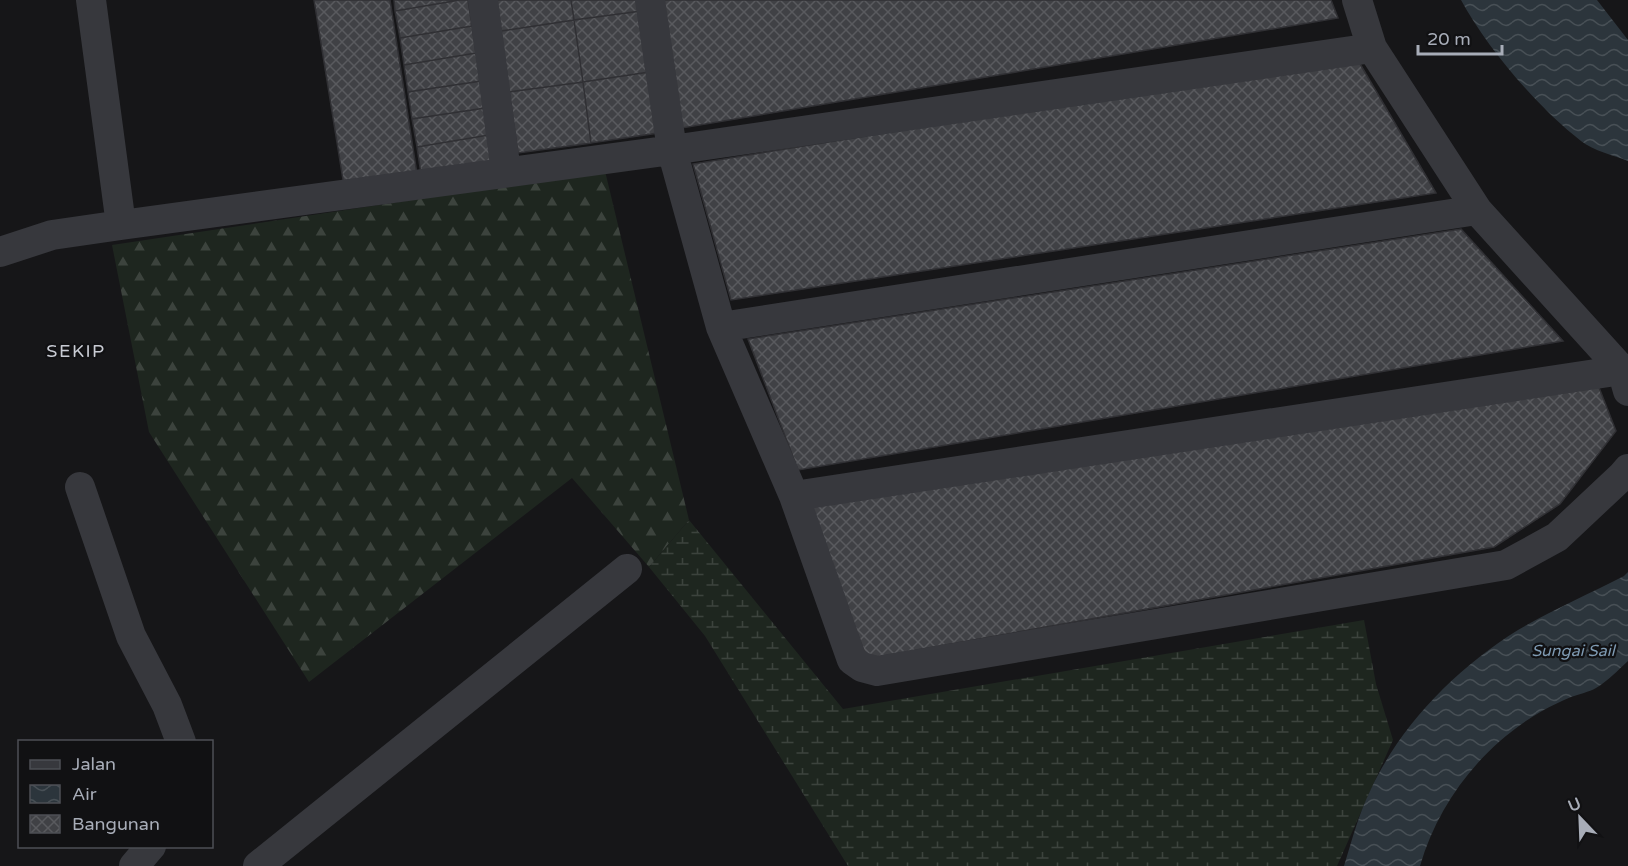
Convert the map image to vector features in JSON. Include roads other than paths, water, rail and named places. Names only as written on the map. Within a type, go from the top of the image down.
[{"type":"street","points":[[91,0],[121,225]]},
{"type":"street","points":[[483,0],[507,172]]},
{"type":"street","points":[[650,0],[672,150],[721,327],[794,496],[852,660],[862,667],[877,671],[1506,565],[1557,537],[1628,469]]},
{"type":"street","points":[[1357,0],[1372,48],[1477,210],[1625,380]]},
{"type":"street","points":[[0,252],[51,235],[672,150],[1372,48]]},
{"type":"street","points":[[721,327],[1477,210]]},
{"type":"street","points":[[794,496],[1625,380]]},
{"type":"street","points":[[80,487],[131,636],[167,705],[181,740]]},
{"type":"street","points":[[258,866],[627,569]]},
{"type":"street","points":[[134,866],[150,848]]},
{"type":"water","points":[[1461,0],[1597,0],[1628,40],[1628,161],[1581,141],[1548,112],[1499,57]]},
{"type":"water","name":"Sungai Sail","points":[[1628,572],[1628,661],[1596,688],[1542,711],[1501,740],[1482,758],[1451,797],[1428,842],[1420,866],[1344,866],[1371,789],[1398,742],[1433,699],[1474,662],[1518,630]]},
{"type":"district","name":"SEKIP","points":[[76,351]]}]
